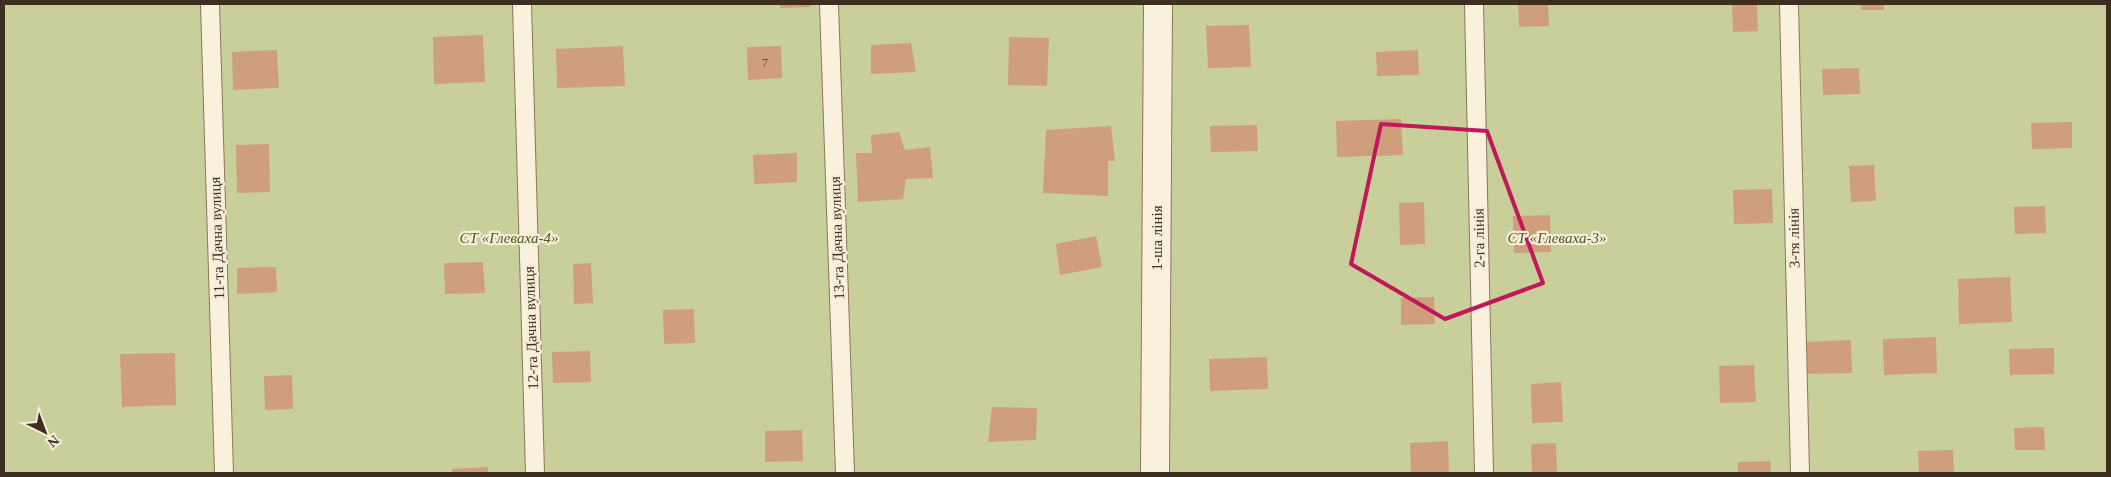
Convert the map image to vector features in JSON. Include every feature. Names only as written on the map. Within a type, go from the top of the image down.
[{"type":"street","name":"1-ша лінія","points":[[1155,473],[1158,4]]},
{"type":"lane","name":"11-та Дачна вулиця","points":[[210,4],[224,473]]},
{"type":"lane","name":"12-та Дачна вулиця","points":[[522,4],[535,473]]},
{"type":"lane","name":"13-та Дачна вулиця","points":[[829,4],[845,473]]},
{"type":"lane","name":"2-га лінія","points":[[1474,4],[1484,473]]},
{"type":"lane","name":"3-тя лінія","points":[[1789,4],[1800,473]]},
{"type":"highlighted area","points":[[1381,124],[1487,131],[1543,283],[1445,319],[1351,264]]},
{"type":"green space","points":[[4,4],[2107,4],[2107,473],[4,473]]},
{"type":"building","points":[[780,4],[810,4],[810,7],[780,8]]},
{"type":"building","points":[[1518,4],[1548,4],[1549,26],[1519,27]]},
{"type":"building","points":[[1732,4],[1757,4],[1758,31],[1733,32]]},
{"type":"building","points":[[1861,4],[1884,4],[1884,10],[1861,10]]},
{"type":"building","points":[[1249,25],[1251,67],[1208,68],[1206,26]]},
{"type":"building","points":[[483,35],[485,82],[434,84],[433,37]]},
{"type":"building","points":[[1009,37],[1049,38],[1047,86],[1008,85]]},
{"type":"building","points":[[911,43],[916,72],[871,74],[871,45]]},
{"type":"building","points":[[623,46],[625,86],[557,88],[556,49]]},
{"type":"building","points":[[781,46],[782,78],[748,80],[747,47]]},
{"type":"building","points":[[277,50],[279,88],[233,90],[232,52]]},
{"type":"building","points":[[1418,50],[1419,75],[1377,76],[1376,52]]},
{"type":"building","points":[[1859,68],[1860,94],[1823,95],[1822,69]]},
{"type":"building","points":[[1401,119],[1403,155],[1337,157],[1336,121]]},
{"type":"building","points":[[2072,122],[2072,148],[2032,149],[2031,123]]},
{"type":"building","points":[[1257,125],[1258,151],[1211,152],[1210,126]]},
{"type":"building","points":[[1111,126],[1115,161],[1108,161],[1108,196],[1043,193],[1046,130]]},
{"type":"building","points":[[899,132],[905,150],[930,147],[933,178],[906,179],[903,199],[858,202],[856,153],[872,153],[871,135]]},
{"type":"building","points":[[269,144],[270,192],[237,193],[236,145]]},
{"type":"building","points":[[797,153],[797,182],[754,184],[753,155]]},
{"type":"building","points":[[1874,165],[1876,201],[1851,202],[1849,166]]},
{"type":"building","points":[[1772,189],[1773,223],[1734,224],[1733,190]]},
{"type":"building","points":[[1424,202],[1425,244],[1400,245],[1399,203]]},
{"type":"building","points":[[2045,206],[2046,233],[2015,234],[2014,207]]},
{"type":"building","points":[[1550,215],[1551,252],[1514,253],[1513,216]]},
{"type":"building","points":[[1096,236],[1102,267],[1060,275],[1056,244]]},
{"type":"building","points":[[483,262],[485,293],[445,294],[444,263]]},
{"type":"building","points":[[591,263],[593,303],[574,304],[573,264]]},
{"type":"building","points":[[276,267],[277,292],[237,294],[237,268]]},
{"type":"building","points":[[2010,277],[2012,322],[1959,324],[1958,279]]},
{"type":"building","points":[[1434,297],[1435,324],[1401,325],[1401,298]]},
{"type":"building","points":[[694,309],[695,343],[664,344],[663,310]]},
{"type":"building","points":[[1936,337],[1937,373],[1884,375],[1883,339]]},
{"type":"building","points":[[1851,340],[1852,373],[1804,374],[1804,342]]},
{"type":"building","points":[[2054,348],[2054,374],[2010,375],[2009,349]]},
{"type":"building","points":[[590,351],[591,382],[553,383],[552,352]]},
{"type":"building","points":[[175,353],[176,405],[122,407],[120,354]]},
{"type":"building","points":[[1267,357],[1268,389],[1210,391],[1209,359]]},
{"type":"building","points":[[1754,365],[1756,402],[1720,403],[1719,366]]},
{"type":"building","points":[[292,375],[293,409],[265,410],[264,376]]},
{"type":"building","points":[[1561,382],[1563,422],[1532,423],[1531,384]]},
{"type":"building","points":[[992,407],[1037,408],[1036,440],[988,442]]},
{"type":"building","points":[[2044,427],[2045,450],[2015,450],[2014,428]]},
{"type":"building","points":[[802,430],[803,461],[765,462],[765,431]]},
{"type":"building","points":[[1448,441],[1449,473],[1411,473],[1410,443]]},
{"type":"building","points":[[1556,443],[1557,473],[1532,473],[1531,444]]},
{"type":"building","points":[[1953,450],[1954,473],[1919,473],[1918,451]]},
{"type":"building","points":[[1770,461],[1771,473],[1738,473],[1738,462]]},
{"type":"building","points":[[488,467],[488,473],[452,473],[452,469]]},
{"type":"park label","name":"СТ «Глеваха-4»","points":[[509,238]]},
{"type":"park label","name":"СТ «Глеваха-3»","points":[[1557,238]]}]
